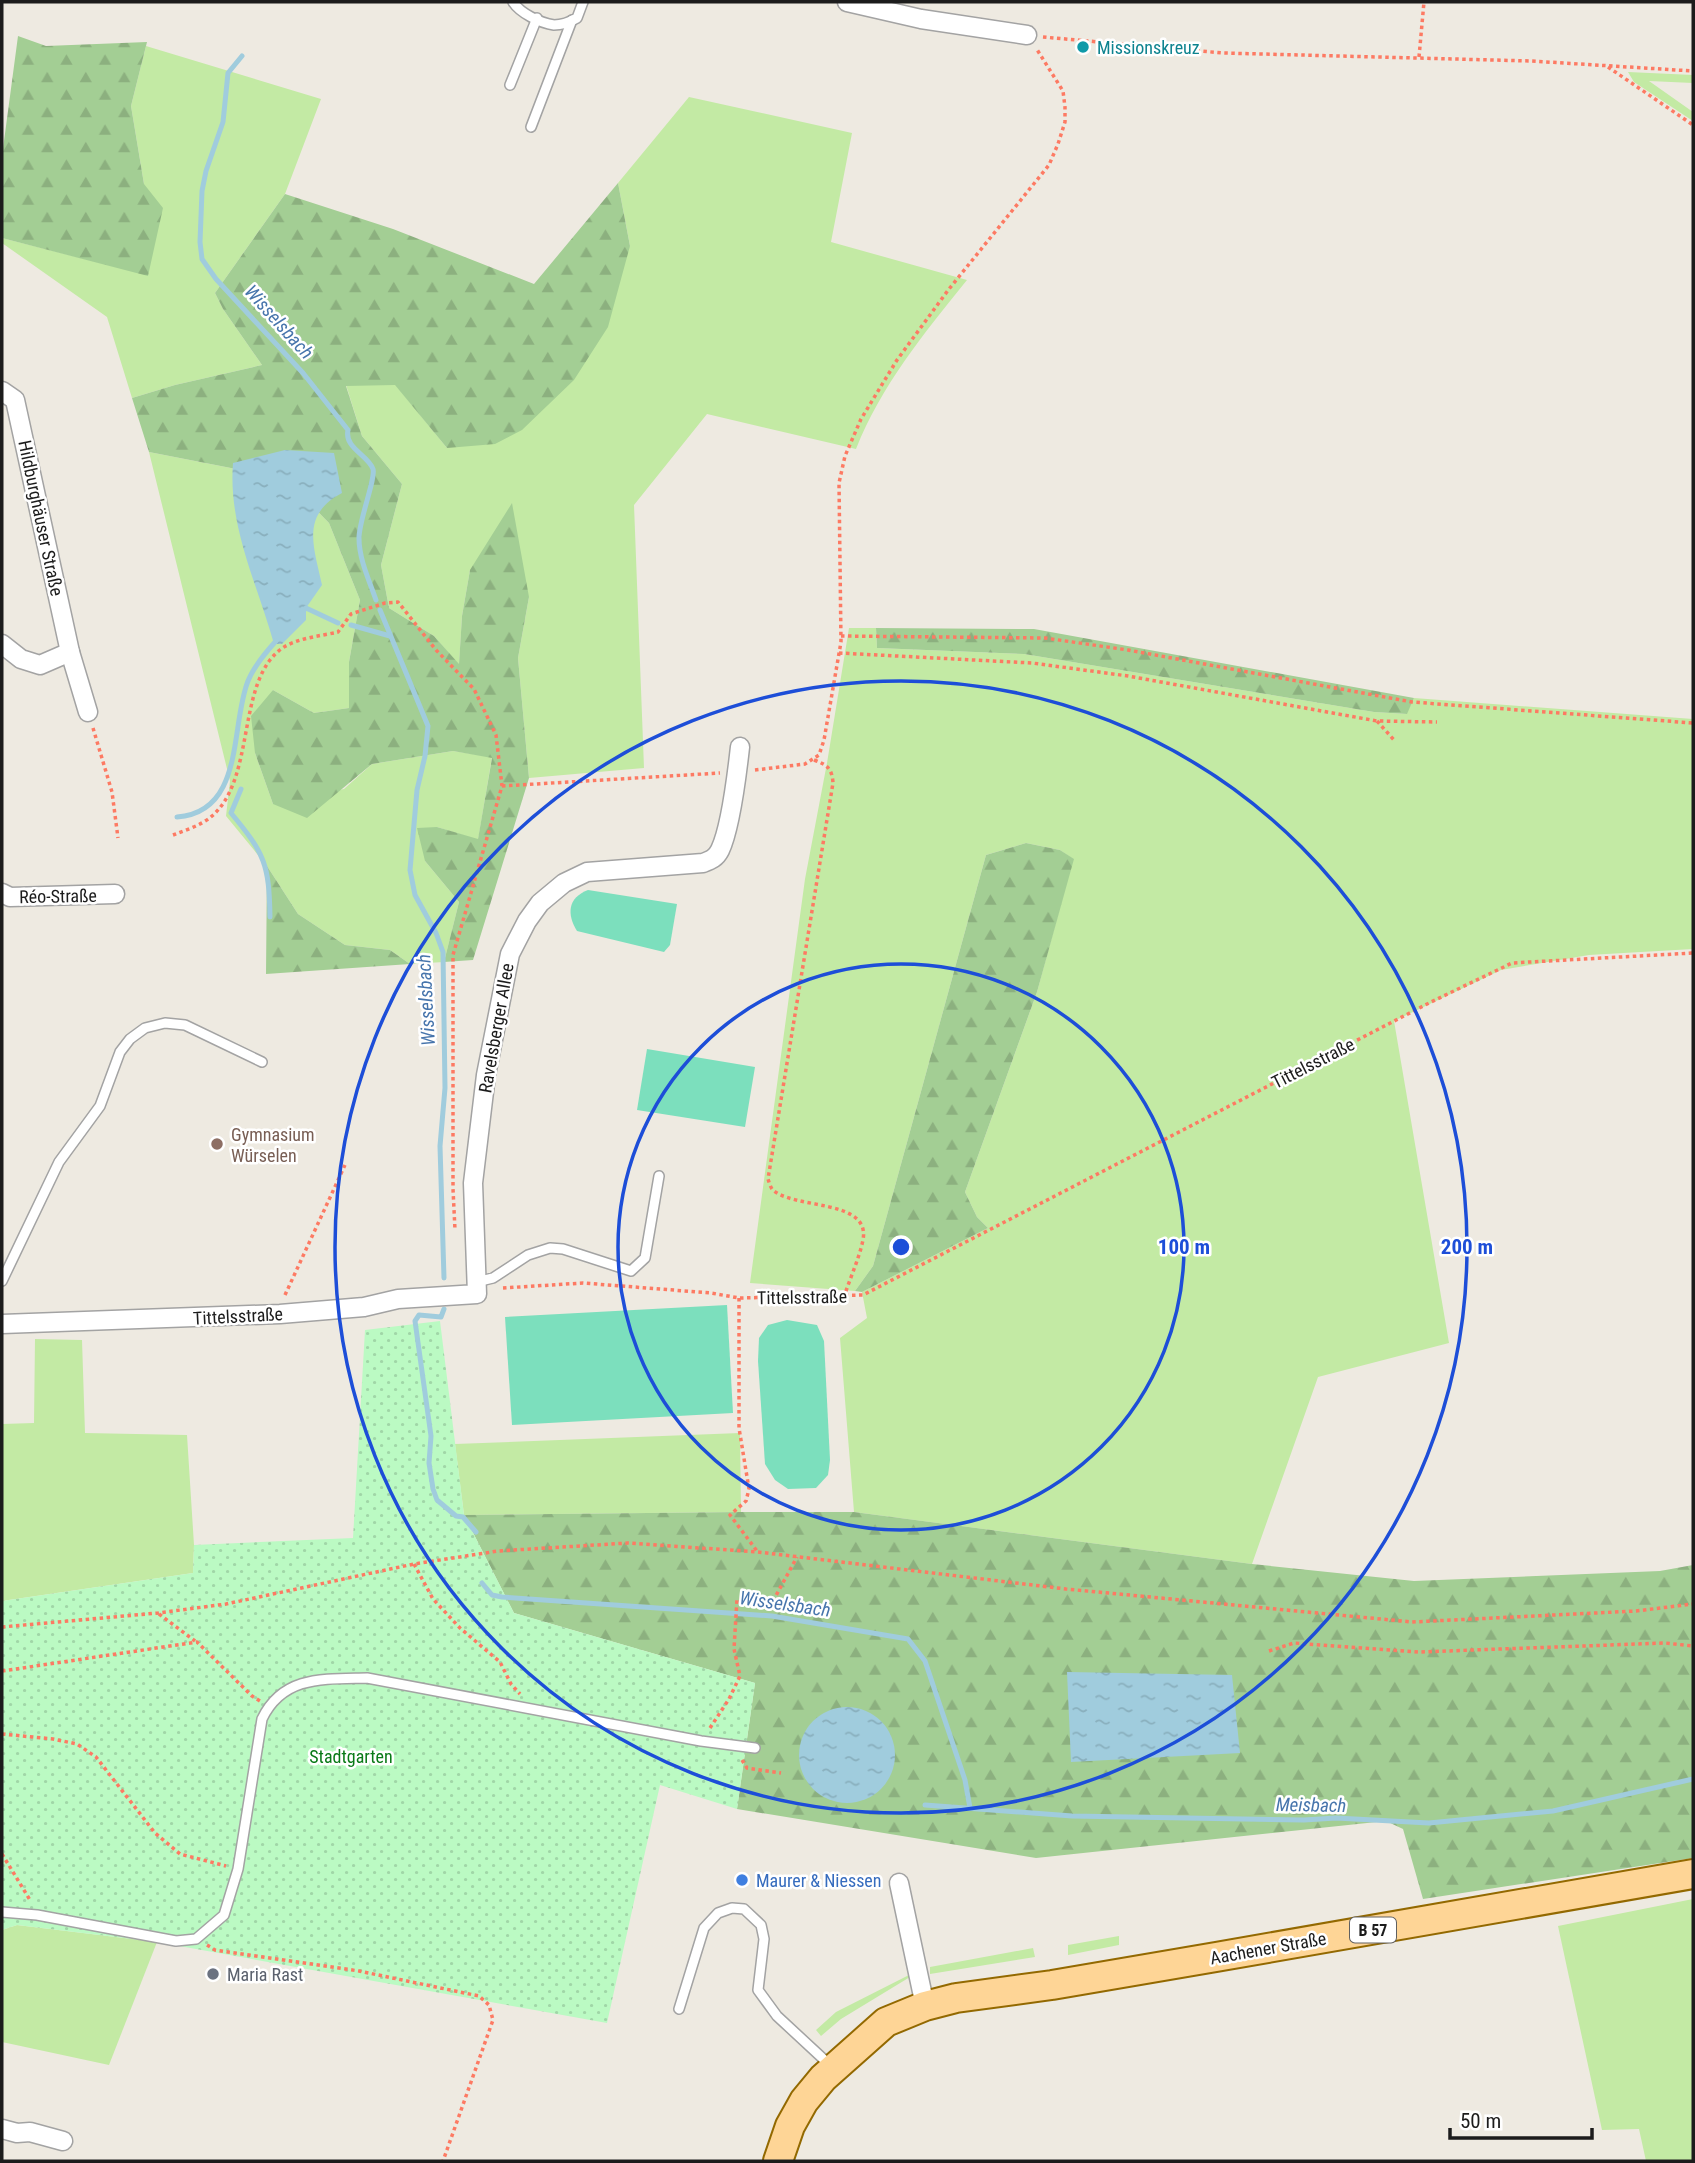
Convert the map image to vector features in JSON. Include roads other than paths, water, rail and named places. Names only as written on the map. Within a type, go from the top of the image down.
[{"type":"main road","name":"Aachener Straße","points":[[778,2161],[790,2126],[804,2101],[833,2068],[886,2022],[925,2006],[956,1998],[1052,1985],[1693,1874]]},
{"type":"street","points":[[847,2],[921,19],[1027,35]]},
{"type":"street","name":"Hildburghäuser Straße","points":[[2,391],[15,400],[70,652],[88,712]]},
{"type":"street","points":[[2,644],[21,659],[40,665],[70,652]]},
{"type":"street","name":"Ravelsberger Allee","points":[[476,1288],[472,1182],[486,1075],[510,954],[515,943],[540,903],[564,883],[587,872],[713,860],[720,851],[725,834],[740,747]]},
{"type":"street","name":"Réo-Straße","points":[[2,892],[10,897],[115,894]]},
{"type":"street","name":"Tittelsstraße","points":[[2,1324],[279,1314],[364,1307],[398,1299],[476,1288]]},
{"type":"street","points":[[899,1883],[925,2006]]},
{"type":"street","points":[[2,2129],[17,2133],[30,2132],[63,2141]]},
{"type":"lane","points":[[513,2],[518,10],[553,25],[577,18],[583,2]]},
{"type":"lane","points":[[510,85],[537,18]]},
{"type":"lane","points":[[531,127],[572,20]]},
{"type":"lane","points":[[2,1281],[59,1162],[100,1106],[120,1052],[130,1040],[145,1028],[165,1023],[184,1025],[262,1062]]},
{"type":"lane","points":[[476,1288],[528,1255],[550,1248],[563,1249],[631,1271],[645,1258],[659,1176]]},
{"type":"lane","points":[[2,1912],[37,1915],[176,1941],[196,1939],[224,1915],[238,1869],[262,1718],[268,1705],[284,1690],[320,1679],[367,1678],[734,1747],[755,1748]]},
{"type":"lane","points":[[679,2009],[704,1928],[718,1913],[733,1908],[744,1909],[761,1925],[764,1939],[758,1990],[777,2016],[833,2068]]},
{"type":"water","points":[[285,450],[334,453],[342,493],[320,511],[315,522],[314,545],[322,585],[306,608],[306,620],[282,644],[274,644],[239,532],[233,463]]},
{"type":"water","points":[[1067,1672],[1232,1675],[1240,1753],[1071,1762]]},
{"type":"water","points":[[838,1707],[856,1707],[874,1715],[887,1728],[895,1746],[892,1774],[874,1795],[856,1803],[838,1803],[820,1795],[807,1782],[799,1764],[799,1746],[807,1728],[820,1715]]},
{"type":"waterway","name":"Wisselsbach","points":[[242,56],[228,73],[223,122],[202,191],[202,259],[216,279],[303,373],[348,430],[353,447],[373,469],[359,546],[376,600]]},
{"type":"waterway","points":[[302,612],[306,608],[338,623]]},
{"type":"waterway","name":"Wisselsbach","points":[[380,610],[428,726],[425,756],[417,790],[410,870],[415,895],[443,952],[445,1088],[440,1146],[444,1278]]},
{"type":"waterway","points":[[351,625],[390,636]]},
{"type":"waterway","points":[[177,817],[199,812],[214,800],[225,784],[248,681],[276,641]]},
{"type":"waterway","points":[[241,789],[231,813],[263,860],[270,917]]},
{"type":"waterway","name":"Wisselsbach","points":[[444,1309],[441,1317],[419,1315],[415,1321],[431,1436],[429,1463],[437,1500],[456,1516],[463,1517],[476,1532]]},
{"type":"waterway","name":"Wisselsbach","points":[[482,1583],[492,1595],[502,1597],[772,1616],[908,1639],[925,1661],[965,1780],[970,1808]]},
{"type":"waterway","name":"Meisbach","points":[[925,1805],[1072,1816],[1304,1820],[1336,1818],[1429,1823],[1553,1811],[1693,1779]]},
{"type":"place","name":"Missionskreuz","points":[[1083,47]]},
{"type":"place","name":"Gymnasium Würselen","points":[[217,1144]]},
{"type":"place","name":"Maurer & Niessen","points":[[742,1880]]},
{"type":"place","name":"Maria Rast","points":[[213,1974]]},
{"type":"park label","name":"Stadtgarten","points":[[351,1756]]}]
